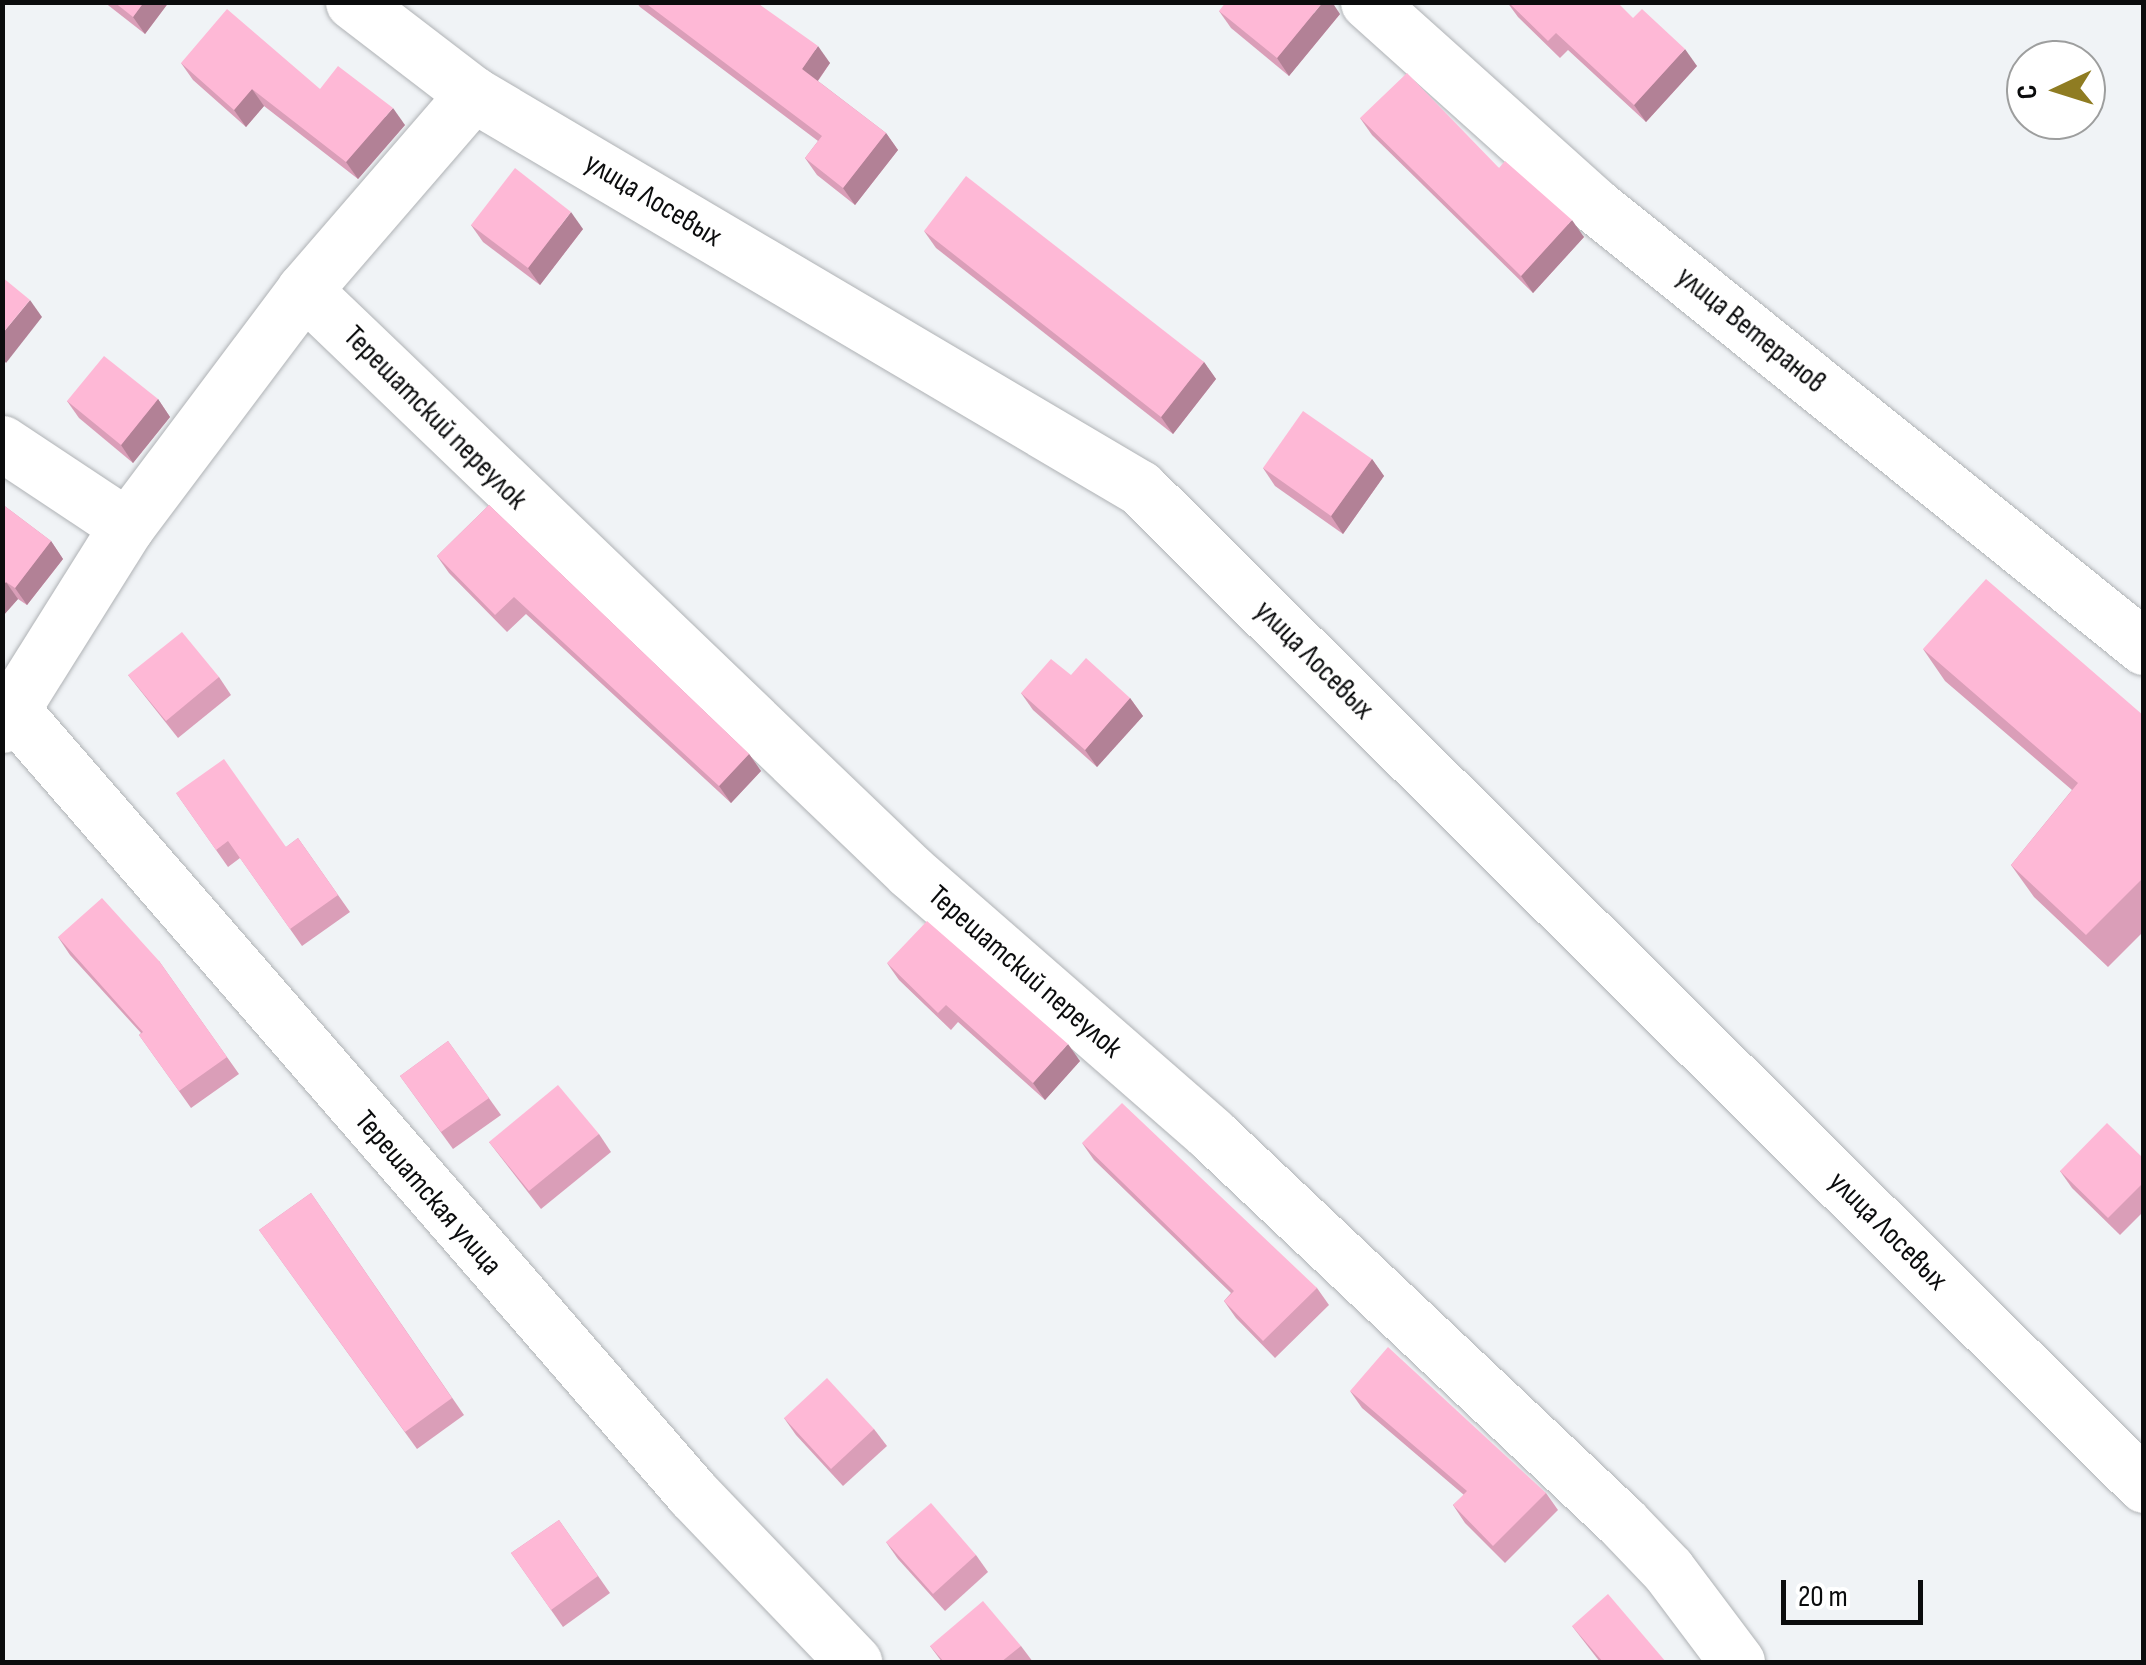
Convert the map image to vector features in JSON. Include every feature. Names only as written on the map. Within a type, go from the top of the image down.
[{"type":"street","name":"улица Ветеранов","points":[[1368,2],[1594,205],[2144,647]]},
{"type":"street","name":"улица Лосевых","points":[[363,6],[473,94],[1140,488],[2144,1486]]},
{"type":"street","points":[[8,718],[127,526],[304,290],[473,94]]},
{"type":"street","name":"Терешатский переулок","points":[[304,290],[911,872],[1211,1134],[1622,1522],[1668,1570],[1737,1662]]},
{"type":"street","points":[[2,444],[127,526]]},
{"type":"street","name":"Терешатская улица","points":[[8,718],[692,1494],[854,1662]]},
{"type":"building","points":[[114,2],[144,2],[133,17]]},
{"type":"building","points":[[644,2],[756,2],[818,46],[802,69],[886,133],[843,188],[805,158],[822,136]]},
{"type":"building","points":[[1226,2],[1323,2],[1277,58],[1219,11]]},
{"type":"building","points":[[1508,2],[1617,2],[1633,18],[1642,9],[1685,49],[1634,105],[1556,33],[1548,41]]},
{"type":"building","points":[[227,9],[320,89],[338,66],[393,108],[346,162],[252,89],[234,110],[181,63]]},
{"type":"building","points":[[1407,73],[1499,168],[1505,161],[1572,220],[1521,276],[1360,118]]},
{"type":"building","points":[[515,168],[571,212],[528,268],[471,225]]},
{"type":"building","points":[[966,176],[1204,362],[1161,417],[924,231]]},
{"type":"building","points":[[2,277],[30,300],[2,334]]},
{"type":"building","points":[[104,356],[158,399],[121,445],[67,401]]},
{"type":"building","points":[[1303,411],[1372,459],[1331,516],[1263,468]]},
{"type":"building","points":[[2,504],[51,541],[15,588],[6,582],[2,586]]},
{"type":"building","points":[[489,505],[749,754],[719,786],[514,597],[495,615],[437,556]]},
{"type":"building","points":[[1986,579],[2144,716],[2144,877],[2086,935],[2011,865],[2078,783],[1923,649]]},
{"type":"building","points":[[182,632],[219,677],[166,721],[128,675]]},
{"type":"building","points":[[1086,658],[1130,698],[1085,750],[1021,693],[1051,659],[1071,675]]},
{"type":"building","points":[[224,759],[286,847],[298,838],[338,895],[290,929],[228,841],[216,850],[176,793]]},
{"type":"building","points":[[102,898],[159,961],[227,1057],[179,1091],[139,1035],[143,1032],[58,937]]},
{"type":"building","points":[[927,921],[1068,1044],[1033,1083],[946,1005],[938,1013],[887,963]]},
{"type":"building","points":[[448,1041],[489,1098],[441,1132],[400,1076]]},
{"type":"building","points":[[558,1085],[599,1134],[529,1191],[489,1142]]},
{"type":"building","points":[[1122,1103],[1317,1288],[1263,1341],[1224,1301],[1234,1291],[1082,1143]]},
{"type":"building","points":[[2107,1123],[2144,1159],[2144,1182],[2108,1218],[2060,1171]]},
{"type":"building","points":[[311,1193],[452,1398],[405,1432],[259,1230]]},
{"type":"building","points":[[1388,1347],[1546,1493],[1493,1546],[1453,1505],[1467,1491],[1350,1391]]},
{"type":"building","points":[[827,1378],[874,1429],[831,1469],[784,1418]]},
{"type":"building","points":[[931,1503],[976,1555],[933,1594],[886,1542]]},
{"type":"building","points":[[559,1520],[598,1576],[551,1610],[511,1553]]},
{"type":"building","points":[[1608,1594],[1666,1662],[1603,1662],[1572,1626]]},
{"type":"building","points":[[983,1601],[1021,1646],[1001,1662],[944,1662],[930,1646]]}]
